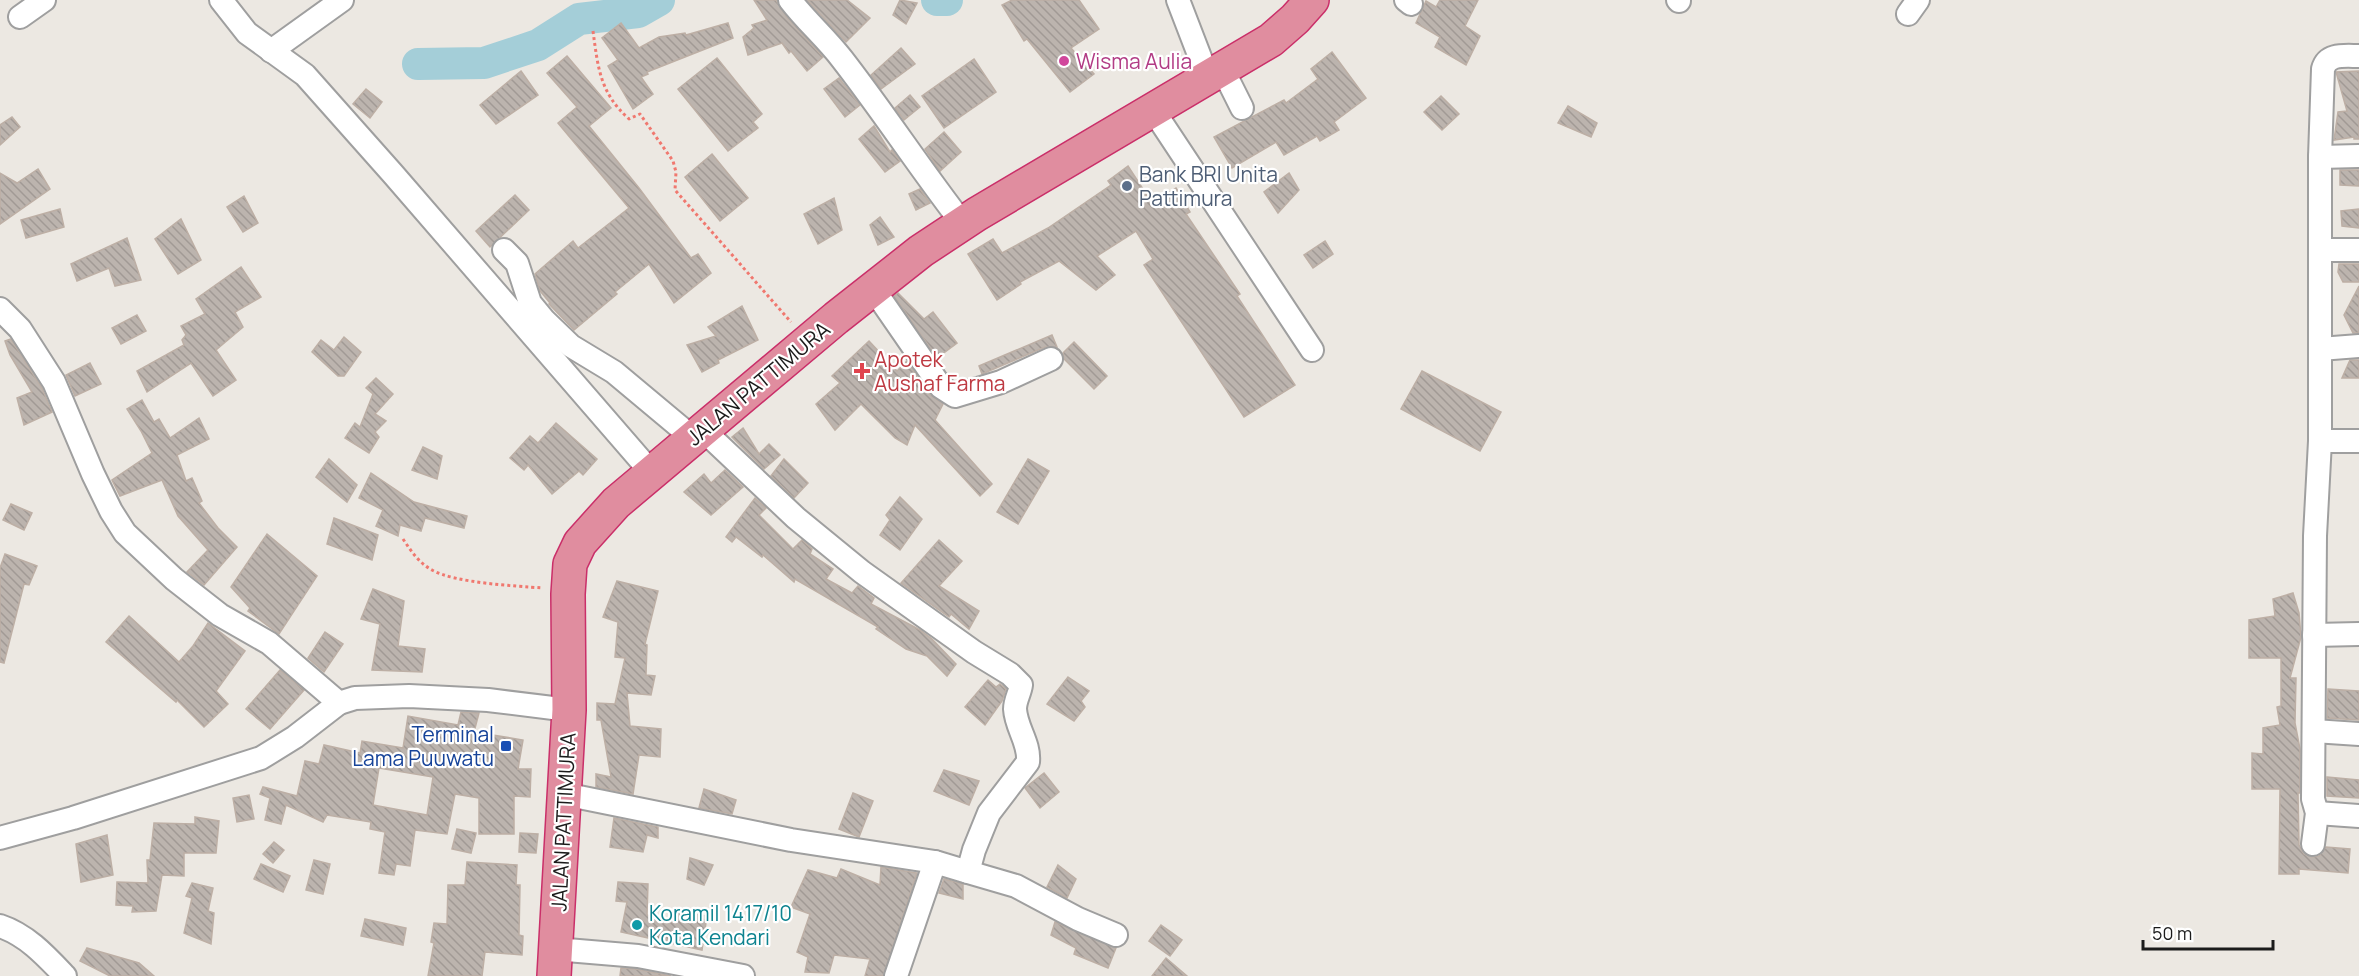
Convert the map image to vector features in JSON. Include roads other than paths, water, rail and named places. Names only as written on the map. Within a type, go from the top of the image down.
[{"type":"highway","name":"JALAN PATTIMURA","points":[[555,962],[569,710],[568,594],[570,564],[580,543],[616,503],[651,472],[921,251],[1271,40],[1312,0]]},
{"type":"street","points":[[20,17],[44,0]]},
{"type":"street","points":[[221,0],[247,33],[305,75],[651,472]]},
{"type":"street","points":[[271,51],[342,0]]},
{"type":"street","points":[[790,0],[842,58],[963,224]]},
{"type":"street","points":[[1178,0],[1215,74],[1242,108]]},
{"type":"street","points":[[2313,844],[2317,813],[2313,799],[2314,635],[2315,536],[2320,441],[2320,157],[2324,65],[2334,57],[2359,56]]},
{"type":"street","points":[[1153,110],[1312,350]]},
{"type":"street","points":[[2320,157],[2359,156]]},
{"type":"street","points":[[2320,249],[2359,250]]},
{"type":"street","points":[[504,250],[517,263],[530,303],[571,346],[614,372],[698,434],[861,572],[974,652],[1010,674],[1021,685],[1015,710],[1018,726],[1029,753],[1028,762],[989,813],[968,872]]},
{"type":"street","points":[[874,290],[941,387],[955,396],[1000,382],[1051,359]]},
{"type":"street","points":[[0,309],[20,329],[54,382],[93,474],[111,511],[125,533],[174,579],[220,615],[269,643],[339,703]]},
{"type":"street","points":[[2320,349],[2359,346]]},
{"type":"street","points":[[2320,441],[2359,441]]},
{"type":"street","points":[[2314,635],[2359,634]]},
{"type":"street","points":[[0,838],[73,818],[261,758],[295,737],[339,703],[356,698],[408,696],[488,700],[569,710]]},
{"type":"street","points":[[2314,732],[2359,734]]},
{"type":"street","points":[[564,794],[791,840],[935,862],[1016,886],[1078,919],[1116,935]]},
{"type":"street","points":[[2317,813],[2359,816]]},
{"type":"street","points":[[896,976],[935,862]]},
{"type":"street","points":[[0,926],[12,930],[27,940],[65,976]]},
{"type":"street","points":[[555,962],[638,956],[743,976]]},
{"type":"waterway","points":[[418,64],[484,63],[538,45],[579,19],[638,12],[659,0]]},
{"type":"waterway","points":[[937,0],[947,0]]},
{"type":"place","name":"Wisma Aulia","points":[[1064,61]]},
{"type":"place","name":"Bank BRI Unita Pattimura","points":[[1127,186]]},
{"type":"place","name":"Apotek Aushaf Farma","points":[[862,371]]},
{"type":"place","name":"Terminal Lama Puuwatu","points":[[506,746]]},
{"type":"place","name":"Koramil 1417/10 Kota Kendari","points":[[637,925]]}]
